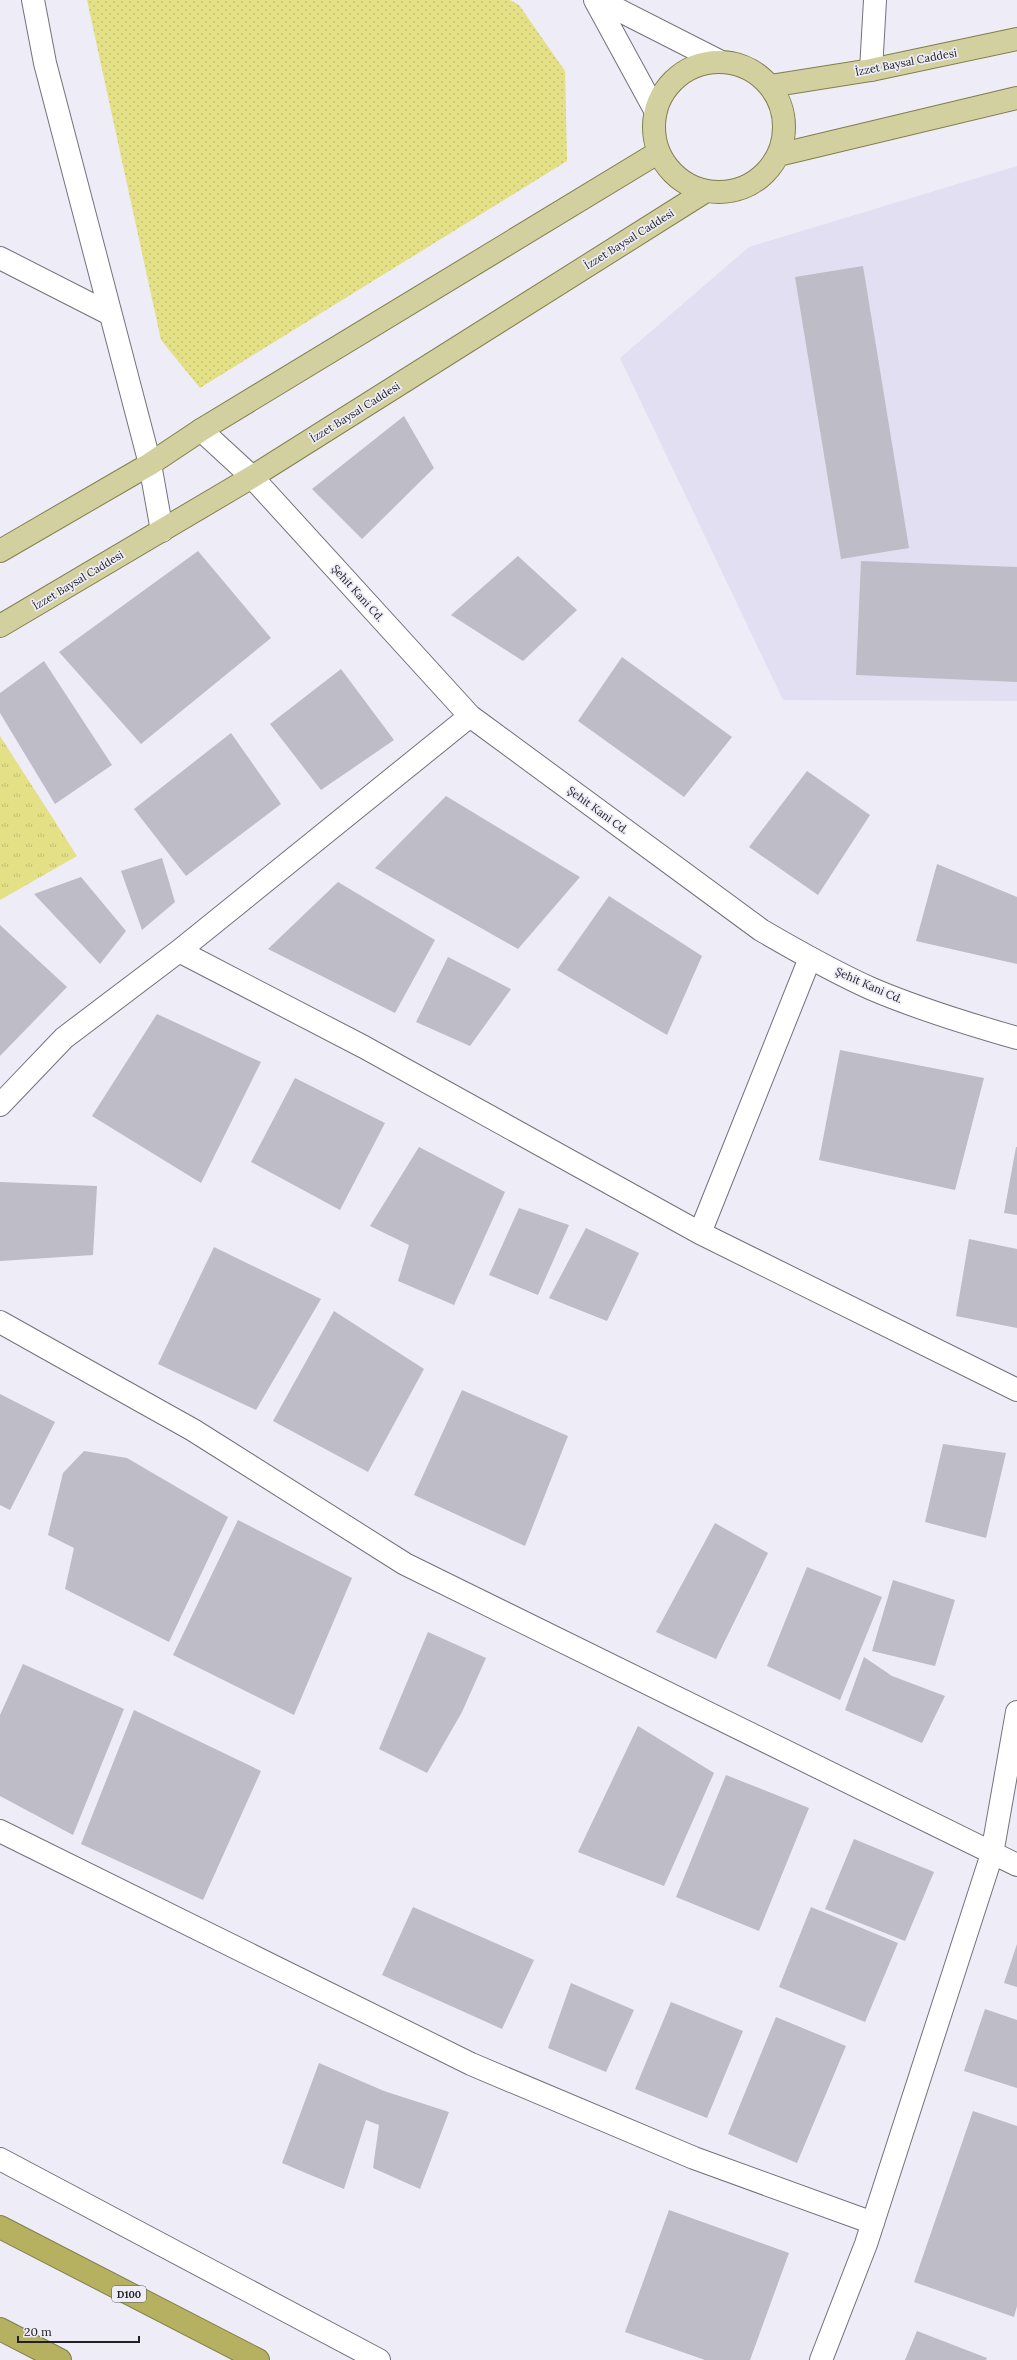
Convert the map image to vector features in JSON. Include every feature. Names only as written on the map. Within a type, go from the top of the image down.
[{"type":"highway","name":"D100","points":[[0,2227],[258,2360]]},
{"type":"highway","points":[[0,2329],[60,2360]]},
{"type":"main road","name":"İzzet Baysal Caddesi","points":[[770,86],[871,70],[1017,39]]},
{"type":"main road","points":[[719,61],[738,64],[756,73],[770,86],[780,102],[784,120],[783,138],[778,155],[765,173],[748,185],[727,192],[706,191],[686,183],[675,174],[658,152],[653,131],[656,110],[664,91],[679,75],[697,65],[719,61]]},
{"type":"main road","points":[[778,155],[1017,98]]},
{"type":"main road","points":[[0,551],[150,464],[200,430],[658,152]]},
{"type":"main road","name":"İzzet Baysal Caddesi","points":[[0,626],[252,477],[706,191]]},
{"type":"street","points":[[33,0],[45,63],[150,464],[162,531]]},
{"type":"street","points":[[595,0],[656,110]]},
{"type":"street","points":[[599,0],[719,61]]},
{"type":"street","points":[[871,70],[876,0]]},
{"type":"street","points":[[0,258],[110,314]]},
{"type":"street","name":"Şehit Kani Cd.","points":[[200,430],[252,477],[470,716],[761,930],[810,958],[872,988],[950,1018],[1017,1038]]},
{"type":"street","points":[[0,1104],[64,1038],[179,951],[470,716]]},
{"type":"street","points":[[179,951],[364,1047],[700,1233],[1017,1390]]},
{"type":"street","points":[[700,1233],[810,958]]},
{"type":"street","points":[[0,1322],[193,1430],[405,1564],[1017,1865]]},
{"type":"street","points":[[820,2360],[873,2223],[992,1854],[1017,1712]]},
{"type":"street","points":[[0,1831],[471,2064],[694,2158],[873,2223]]},
{"type":"street","points":[[0,2159],[379,2360]]},
{"type":"shaded area","points":[[1017,166],[1017,701],[783,700],[620,358],[749,247]]},
{"type":"green space","points":[[87,0],[510,0],[519,5],[565,71],[567,161],[200,388],[161,340]]},
{"type":"green space","points":[[0,736],[77,856],[0,900]]},
{"type":"building","points":[[863,266],[909,548],[841,559],[795,277]]},
{"type":"building","points":[[404,416],[434,468],[362,539],[312,489]]},
{"type":"building","points":[[198,551],[271,638],[141,744],[59,652]]},
{"type":"building","points":[[518,556],[577,610],[523,661],[451,615]]},
{"type":"building","points":[[861,561],[1017,567],[1017,682],[856,675]]},
{"type":"building","points":[[622,657],[732,737],[684,797],[578,721]]},
{"type":"building","points":[[44,661],[112,765],[55,804],[0,713],[0,693]]},
{"type":"building","points":[[341,669],[394,740],[321,790],[270,724]]},
{"type":"building","points":[[231,733],[281,804],[186,876],[134,809]]},
{"type":"building","points":[[807,771],[870,815],[818,895],[749,847]]},
{"type":"building","points":[[446,796],[580,877],[518,949],[375,868]]},
{"type":"building","points":[[162,858],[175,902],[142,930],[121,871]]},
{"type":"building","points":[[937,864],[1017,897],[1017,964],[916,941]]},
{"type":"building","points":[[81,877],[126,931],[100,964],[34,894]]},
{"type":"building","points":[[338,882],[435,940],[395,1013],[268,949]]},
{"type":"building","points":[[609,896],[702,956],[667,1035],[557,970]]},
{"type":"building","points":[[0,925],[67,987],[0,1056]]},
{"type":"building","points":[[448,957],[511,989],[470,1046],[416,1022]]},
{"type":"building","points":[[157,1014],[261,1062],[201,1183],[92,1116]]},
{"type":"building","points":[[840,1050],[984,1078],[955,1190],[819,1160]]},
{"type":"building","points":[[295,1078],[385,1123],[340,1210],[251,1162]]},
{"type":"building","points":[[419,1147],[505,1192],[454,1305],[398,1281],[409,1245],[370,1226]]},
{"type":"building","points":[[1017,1147],[1017,1215],[1004,1213]]},
{"type":"building","points":[[0,1182],[97,1186],[93,1255],[0,1261]]},
{"type":"building","points":[[519,1208],[569,1225],[538,1295],[489,1275]]},
{"type":"building","points":[[586,1228],[639,1253],[607,1321],[549,1298]]},
{"type":"building","points":[[969,1239],[1017,1249],[1017,1328],[956,1316]]},
{"type":"building","points":[[214,1247],[321,1299],[256,1410],[158,1364]]},
{"type":"building","points":[[334,1311],[424,1369],[368,1472],[273,1421]]},
{"type":"building","points":[[462,1390],[568,1436],[525,1546],[414,1495]]},
{"type":"building","points":[[0,1394],[55,1422],[10,1510],[0,1505]]},
{"type":"building","points":[[943,1444],[1006,1453],[986,1538],[925,1522]]},
{"type":"building","points":[[84,1451],[127,1458],[228,1517],[169,1642],[65,1589],[74,1548],[48,1535],[63,1473]]},
{"type":"building","points":[[238,1520],[352,1578],[294,1715],[173,1655]]},
{"type":"building","points":[[715,1523],[768,1553],[716,1659],[656,1632]]},
{"type":"building","points":[[807,1567],[882,1597],[840,1700],[767,1666]]},
{"type":"building","points":[[893,1580],[955,1600],[935,1666],[872,1651]]},
{"type":"building","points":[[428,1632],[486,1658],[462,1712],[427,1773],[379,1749]]},
{"type":"building","points":[[864,1657],[892,1676],[945,1696],[922,1743],[845,1710]]},
{"type":"building","points":[[23,1664],[124,1709],[73,1835],[0,1796],[0,1715]]},
{"type":"building","points":[[134,1710],[261,1771],[203,1900],[81,1844]]},
{"type":"building","points":[[638,1726],[714,1773],[664,1886],[578,1852]]},
{"type":"building","points":[[726,1775],[809,1808],[759,1931],[676,1897]]},
{"type":"building","points":[[854,1839],[934,1872],[905,1941],[825,1909]]},
{"type":"building","points":[[413,1907],[534,1960],[502,2029],[382,1975]]},
{"type":"building","points":[[811,1907],[898,1943],[865,2022],[779,1987]]},
{"type":"building","points":[[1017,1944],[1017,1987],[1004,1983]]},
{"type":"building","points":[[571,1983],[634,2010],[606,2072],[548,2048]]},
{"type":"building","points":[[671,2002],[743,2031],[707,2118],[635,2089]]},
{"type":"building","points":[[985,2009],[1017,2020],[1017,2088],[964,2071]]},
{"type":"building","points":[[776,2017],[846,2046],[797,2163],[728,2134]]},
{"type":"building","points":[[319,2063],[384,2091],[449,2112],[420,2189],[373,2168],[379,2125],[366,2120],[344,2189],[282,2163]]},
{"type":"building","points":[[973,2111],[1017,2126],[1017,2306],[1014,2317],[914,2282]]},
{"type":"building","points":[[669,2210],[789,2253],[750,2360],[705,2360],[625,2332]]},
{"type":"building","points":[[917,2331],[987,2358],[986,2360],[905,2360]]}]
